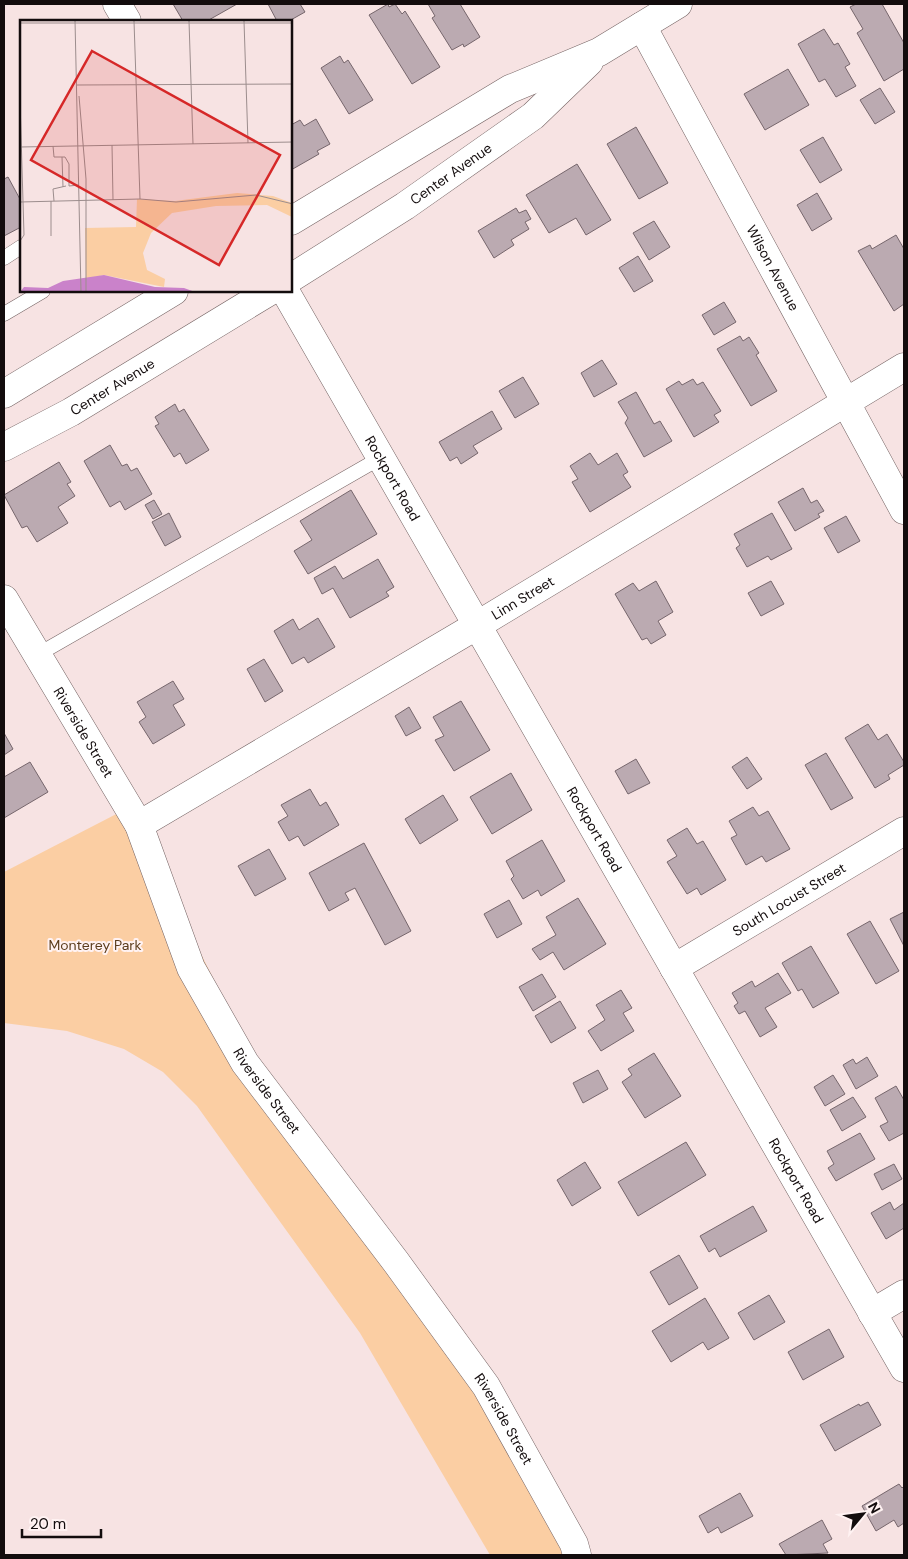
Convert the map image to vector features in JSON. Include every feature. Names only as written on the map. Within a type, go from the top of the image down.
[{"type":"street","points":[[117,4],[126,20]]},
{"type":"street","name":"Center Avenue","points":[[292,220],[510,89],[599,52],[678,4]]},
{"type":"street","name":"Wilson Avenue","points":[[642,26],[904,510]]},
{"type":"street","name":"Center Avenue","points":[[292,277],[405,206],[534,116],[599,52]]},
{"type":"street","points":[[6,388],[172,292]]},
{"type":"street","name":"Center Avenue","points":[[4,447],[71,412],[268,292]]},
{"type":"street","name":"Rockport Road","points":[[286,292],[904,1368]]},
{"type":"street","name":"Linn Street","points":[[139,825],[476,626],[904,367]]},
{"type":"street","name":"Riverside Street","points":[[4,599],[139,825],[191,968],[245,1063],[396,1262],[486,1386],[574,1544],[577,1555]]},
{"type":"street","name":"South Locust Street","points":[[674,968],[904,831]]},
{"type":"street","points":[[872,1313],[904,1294]]},
{"type":"lane","points":[[4,258],[20,248]]},
{"type":"lane","points":[[4,314],[41,292]]},
{"type":"lane","points":[[37,655],[382,457]]},
{"type":"green space","name":"Monterey Park","points":[[128,808],[250,1052],[512,1417],[576,1555],[490,1555],[360,1333],[197,1106],[163,1072],[124,1049],[67,1031],[4,1023],[4,872]]},
{"type":"building","points":[[173,4],[237,4],[209,20],[182,20]]},
{"type":"building","points":[[268,4],[300,4],[305,12],[291,20],[276,20]]},
{"type":"building","points":[[388,4],[389,7],[395,4],[402,14],[405,11],[440,67],[412,84],[369,15]]},
{"type":"building","points":[[428,4],[460,4],[480,37],[464,47],[463,44],[452,50],[432,18],[435,16]]},
{"type":"building","points":[[856,4],[882,4],[904,43],[904,69],[884,81],[857,33],[863,29],[850,7]]},
{"type":"building","points":[[824,29],[834,45],[838,43],[850,64],[845,67],[856,86],[836,97],[825,79],[819,82],[798,44]]},
{"type":"building","points":[[340,56],[344,63],[348,60],[373,100],[349,114],[321,68]]},
{"type":"building","points":[[788,69],[809,105],[765,130],[744,94]]},
{"type":"building","points":[[880,88],[895,112],[875,124],[860,100]]},
{"type":"building","points":[[316,119],[330,144],[317,151],[319,154],[292,169],[292,124],[300,120],[304,126]]},
{"type":"building","points":[[636,127],[668,183],[639,199],[607,144]]},
{"type":"building","points":[[823,137],[842,170],[820,183],[800,150]]},
{"type":"building","points":[[577,164],[611,220],[586,235],[576,218],[549,233],[526,195]]},
{"type":"building","points":[[8,177],[20,199],[20,228],[4,236],[4,179]]},
{"type":"building","points":[[817,193],[832,219],[812,231],[797,205]]},
{"type":"building","points":[[516,208],[519,213],[526,210],[531,219],[525,222],[529,229],[511,240],[514,245],[494,258],[478,231]]},
{"type":"building","points":[[654,221],[670,247],[649,260],[633,233]]},
{"type":"building","points":[[896,235],[904,249],[904,304],[894,311],[858,251],[870,245],[872,249]]},
{"type":"building","points":[[638,256],[653,281],[634,292],[619,268]]},
{"type":"building","points":[[724,302],[736,322],[714,335],[702,315]]},
{"type":"building","points":[[740,336],[743,341],[749,337],[759,353],[756,355],[777,391],[751,406],[717,349]]},
{"type":"building","points":[[602,360],[617,384],[594,397],[581,373]]},
{"type":"building","points":[[523,377],[539,404],[515,418],[499,391]]},
{"type":"building","points":[[693,379],[697,385],[703,382],[721,411],[714,415],[719,422],[694,437],[666,389],[679,381],[682,385]]},
{"type":"building","points":[[636,392],[654,424],[660,421],[672,441],[644,457],[625,423],[628,418],[618,402]]},
{"type":"building","points":[[175,404],[179,412],[184,409],[209,450],[186,464],[180,453],[174,457],[155,426],[159,424],[155,417]]},
{"type":"building","points":[[492,411],[502,429],[473,446],[478,453],[461,464],[457,457],[450,461],[439,442]]},
{"type":"building","points":[[110,445],[122,466],[127,464],[131,471],[137,468],[152,494],[125,510],[120,501],[110,507],[84,461]]},
{"type":"building","points":[[590,453],[598,465],[617,453],[628,472],[623,475],[631,487],[590,512],[572,482],[578,479],[570,466]]},
{"type":"building","points":[[59,462],[71,482],[67,484],[75,496],[58,507],[68,523],[37,542],[27,526],[22,528],[4,495]]},
{"type":"building","points":[[803,488],[811,503],[817,500],[824,511],[818,514],[820,517],[795,531],[778,502]]},
{"type":"building","points":[[351,490],[377,534],[308,574],[294,551],[312,540],[300,521]]},
{"type":"building","points":[[154,500],[162,514],[153,519],[145,505]]},
{"type":"building","points":[[169,513],[181,537],[165,546],[152,522]]},
{"type":"building","points":[[772,513],[792,549],[771,560],[768,556],[747,567],[736,548],[740,545],[734,534]]},
{"type":"building","points":[[846,516],[860,541],[838,553],[824,528]]},
{"type":"building","points":[[378,559],[394,587],[386,592],[389,596],[350,618],[333,588],[322,594],[314,578],[335,566],[343,579]]},
{"type":"building","points":[[656,581],[673,612],[658,621],[666,635],[651,644],[647,638],[642,640],[615,594],[633,583],[639,591]]},
{"type":"building","points":[[771,581],[784,604],[761,616],[748,593]]},
{"type":"building","points":[[318,618],[335,647],[308,663],[304,657],[292,664],[274,631],[293,619],[299,630]]},
{"type":"building","points":[[264,659],[283,691],[265,702],[247,669]]},
{"type":"building","points":[[173,681],[184,699],[173,705],[185,725],[153,744],[139,722],[146,717],[137,702]]},
{"type":"building","points":[[461,701],[490,750],[454,771],[435,740],[444,736],[433,717]]},
{"type":"building","points":[[409,707],[421,728],[406,736],[395,716]]},
{"type":"building","points":[[868,724],[878,740],[887,734],[904,762],[904,765],[888,775],[890,779],[875,788],[845,738]]},
{"type":"building","points":[[4,733],[13,749],[4,755]]},
{"type":"building","points":[[826,753],[853,798],[831,810],[805,765]]},
{"type":"building","points":[[747,757],[762,779],[747,789],[732,767]]},
{"type":"building","points":[[636,759],[650,783],[628,794],[615,771]]},
{"type":"building","points":[[30,762],[48,792],[4,818],[4,777]]},
{"type":"building","points":[[511,773],[532,810],[492,834],[470,797]]},
{"type":"building","points":[[310,789],[320,806],[326,802],[339,825],[304,846],[298,836],[289,841],[278,822],[288,816],[281,805]]},
{"type":"building","points":[[443,795],[458,820],[420,844],[405,819]]},
{"type":"building","points":[[753,807],[759,816],[768,811],[790,849],[766,862],[762,856],[746,865],[731,838],[737,835],[729,821]]},
{"type":"building","points":[[687,828],[697,844],[703,841],[726,880],[701,895],[697,888],[687,894],[667,862],[677,856],[667,840]]},
{"type":"building","points":[[542,840],[565,881],[541,896],[538,890],[523,899],[511,879],[514,876],[506,861]]},
{"type":"building","points":[[364,843],[411,931],[385,945],[355,888],[345,893],[349,900],[329,911],[309,873]]},
{"type":"building","points":[[269,849],[286,879],[255,896],[238,866]]},
{"type":"building","points":[[578,898],[606,944],[564,970],[553,952],[540,960],[532,949],[556,935],[546,917]]},
{"type":"building","points":[[509,900],[522,924],[497,938],[484,914]]},
{"type":"building","points":[[904,912],[904,946],[890,919]]},
{"type":"building","points":[[870,921],[899,971],[876,984],[847,934]]},
{"type":"building","points":[[811,946],[839,993],[813,1008],[802,989],[798,991],[782,963]]},
{"type":"building","points":[[778,973],[791,993],[765,1008],[777,1027],[760,1037],[745,1011],[739,1014],[734,1006],[738,1003],[732,993],[752,981],[755,987]]},
{"type":"building","points":[[542,974],[556,997],[533,1011],[519,987]]},
{"type":"building","points":[[621,990],[632,1008],[623,1013],[634,1031],[601,1051],[588,1031],[605,1020],[596,1005]]},
{"type":"building","points":[[560,1001],[576,1028],[551,1043],[535,1016]]},
{"type":"building","points":[[654,1053],[681,1096],[645,1118],[622,1082],[632,1075],[628,1069]]},
{"type":"building","points":[[867,1057],[878,1076],[856,1089],[843,1065],[853,1059],[856,1064]]},
{"type":"building","points":[[598,1070],[608,1089],[583,1103],[573,1083]]},
{"type":"building","points":[[833,1075],[845,1094],[825,1106],[814,1087]]},
{"type":"building","points":[[896,1086],[904,1100],[904,1133],[889,1141],[880,1126],[888,1122],[875,1098]]},
{"type":"building","points":[[853,1097],[866,1117],[842,1131],[830,1110]]},
{"type":"building","points":[[860,1133],[875,1159],[836,1181],[828,1168],[834,1164],[827,1151]]},
{"type":"building","points":[[686,1142],[706,1175],[638,1216],[618,1182]]},
{"type":"building","points":[[585,1162],[601,1188],[572,1206],[557,1180]]},
{"type":"building","points":[[894,1164],[902,1179],[882,1190],[874,1174]]},
{"type":"building","points":[[890,1202],[894,1210],[904,1203],[904,1228],[886,1239],[871,1213]]},
{"type":"building","points":[[753,1206],[767,1231],[720,1257],[715,1248],[709,1252],[700,1236]]},
{"type":"building","points":[[679,1255],[698,1288],[669,1305],[650,1272]]},
{"type":"building","points":[[769,1295],[785,1322],[754,1340],[738,1313]]},
{"type":"building","points":[[705,1298],[729,1338],[708,1350],[703,1342],[671,1362],[652,1331]]},
{"type":"building","points":[[829,1329],[844,1357],[803,1380],[788,1352]]},
{"type":"building","points":[[868,1402],[881,1425],[835,1451],[820,1425],[859,1404],[860,1406]]},
{"type":"building","points":[[899,1484],[902,1488],[904,1486],[904,1523],[898,1527],[894,1520],[876,1531],[862,1506]]},
{"type":"building","points":[[740,1493],[753,1516],[721,1533],[718,1527],[708,1533],[699,1516]]},
{"type":"building","points":[[822,1520],[832,1539],[823,1544],[828,1553],[786,1555],[779,1544]]}]
